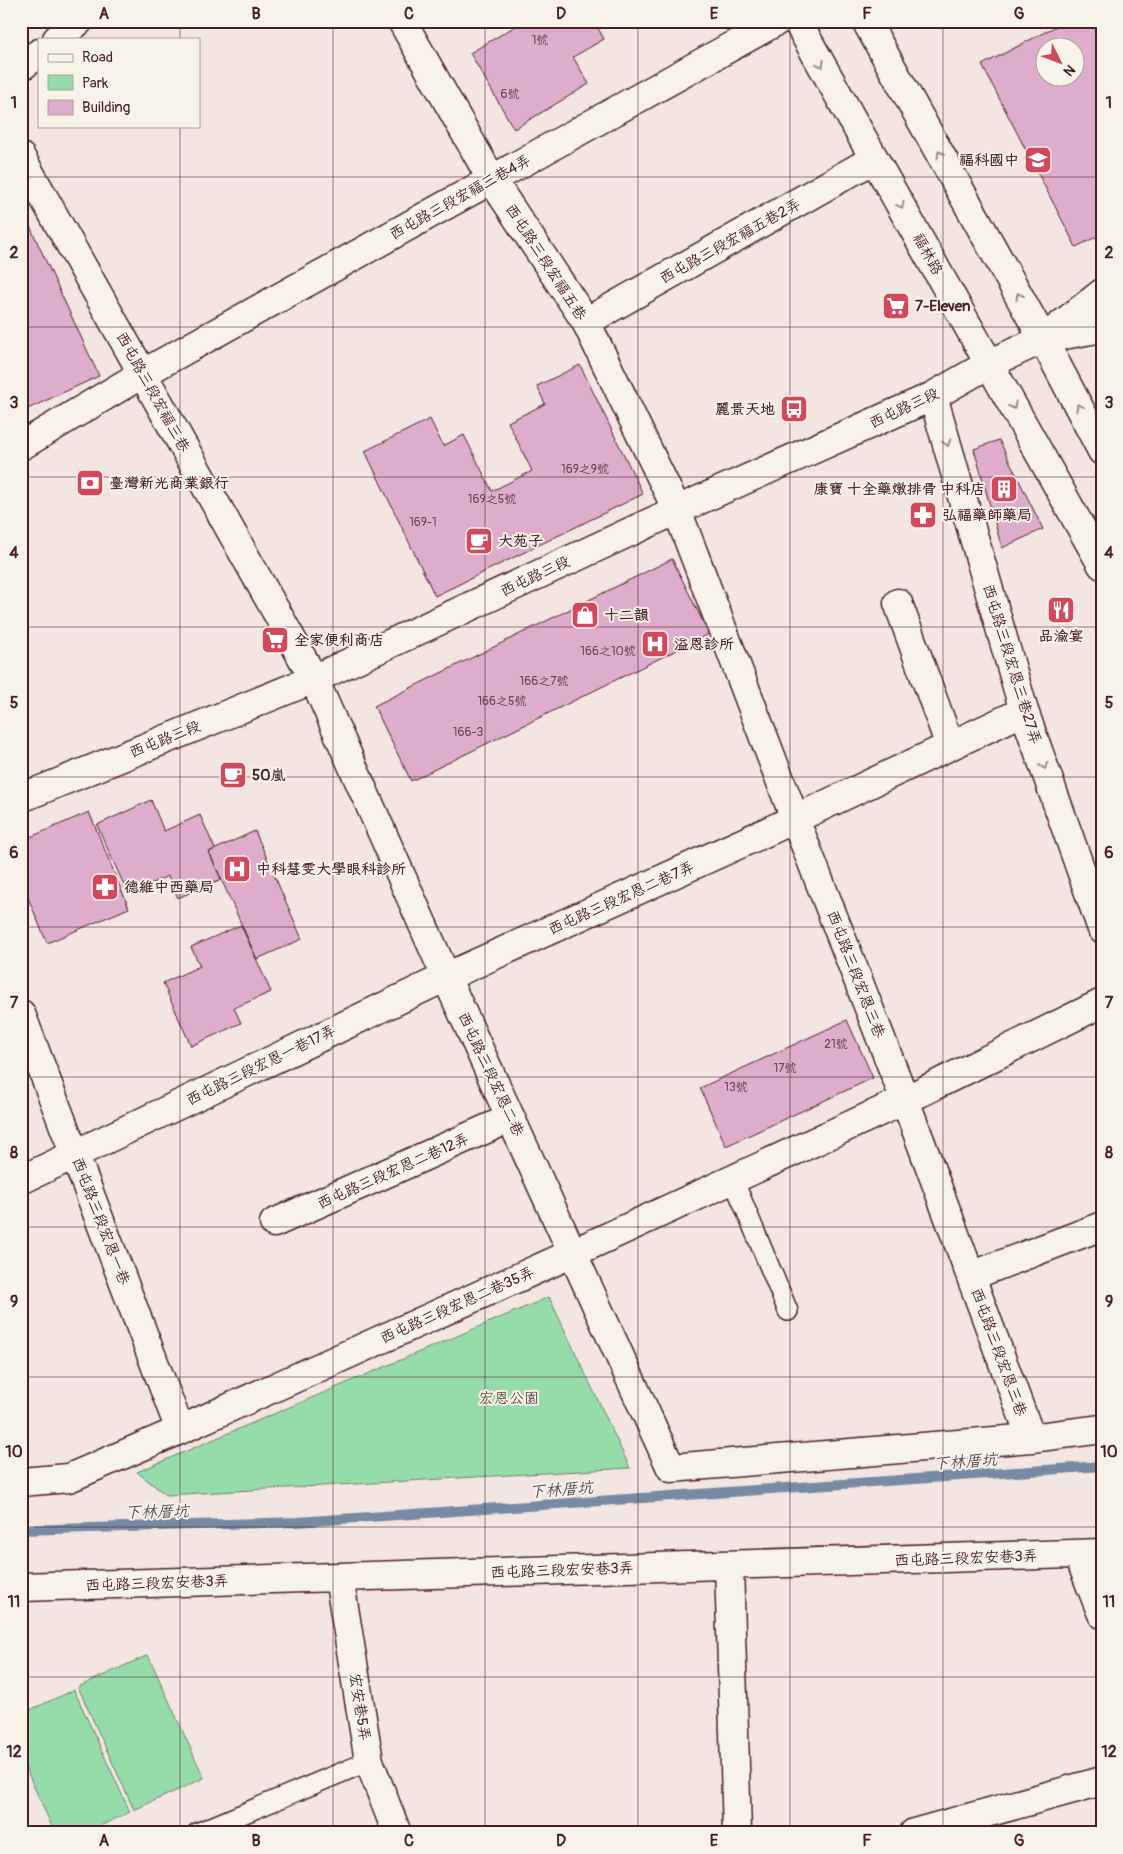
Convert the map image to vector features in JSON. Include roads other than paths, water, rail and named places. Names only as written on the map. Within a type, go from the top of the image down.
[{"type":"street","points":[[58,38],[79,21]]},
{"type":"street","name":"西屯路三段宏福五巷","points":[[402,21],[492,180],[586,322],[677,510]]},
{"type":"street","name":"西屯路三段宏福三巷4弄","points":[[21,446],[142,374],[778,21]]},
{"type":"street","name":"福林路","points":[[797,21],[1102,565]]},
{"type":"street","points":[[866,21],[1043,339],[1102,451]]},
{"type":"street","points":[[21,66],[38,54]]},
{"type":"street","name":"西屯路三段宏福三巷","points":[[21,158],[314,679]]},
{"type":"street","name":"西屯路三段宏福五巷2弄","points":[[586,322],[874,159]]},
{"type":"street","name":"西屯路三段","points":[[21,798],[314,679],[677,510],[934,396],[990,364],[1043,339],[1102,294]]},
{"type":"street","name":"西屯路三段","points":[[1043,339],[1102,328]]},
{"type":"street","name":"西屯路三段宏恩三巷27弄","points":[[934,396],[1024,711],[1102,929]]},
{"type":"street","name":"西屯路三段宏恩三巷","points":[[677,510],[905,1100],[1031,1438]]},
{"type":"street","points":[[898,604],[950,746]]},
{"type":"street","name":"西屯路三段宏恩二巷","points":[[314,679],[446,976],[671,1468],[1031,1438]]},
{"type":"street","name":"西屯路三段宏恩二巷7弄","points":[[446,976],[795,819],[1024,711]]},
{"type":"street","name":"西屯路三段宏恩一巷17弄","points":[[21,1180],[446,976]]},
{"type":"street","points":[[905,1100],[1102,1003]]},
{"type":"street","name":"西屯路三段宏恩一巷","points":[[21,1014],[180,1430]]},
{"type":"street","name":"西屯路三段宏恩二巷35弄","points":[[21,1482],[68,1478],[180,1430],[573,1253],[905,1100]]},
{"type":"street","name":"西屯路三段宏恩二巷12弄","points":[[274,1224],[511,1118]]},
{"type":"street","points":[[970,1276],[1102,1226]]},
{"type":"street","points":[[1031,1438],[1102,1430]]},
{"type":"street","points":[[1090,1554],[1102,1614]]},
{"type":"street","name":"西屯路三段宏安巷3弄","points":[[21,1587],[1090,1554]]},
{"type":"street","points":[[729,1565],[737,1833]]},
{"type":"street","name":"宏安巷5弄","points":[[339,1577],[370,1761],[397,1833]]},
{"type":"street","points":[[914,1833],[1102,1781]]},
{"type":"lane","points":[[733,1179],[788,1311]]},
{"type":"lane","points":[[197,1833],[370,1761]]},
{"type":"waterway","name":"下林厝坑","points":[[21,1530],[298,1522],[1102,1466]]},
{"type":"place","name":"福科國中","points":[[1038,160]]},
{"type":"place","name":"7-Eleven","points":[[896,306]]},
{"type":"place","name":"麗景天地","points":[[794,409]]},
{"type":"place","name":"臺灣新光商業銀行","points":[[90,483]]},
{"type":"place","name":"康寶 十全藥燉排骨 中科店","points":[[1004,489]]},
{"type":"place","name":"弘福藥師藥局","points":[[923,515]]},
{"type":"place","name":"大苑子","points":[[479,541]]},
{"type":"place","name":"品渝宴","points":[[1061,610]]},
{"type":"place","name":"十二韻","points":[[585,615]]},
{"type":"place","name":"全家便利商店","points":[[275,640]]},
{"type":"place","name":"溢恩診所","points":[[655,644]]},
{"type":"place","name":"50嵐","points":[[233,775]]},
{"type":"place","name":"中科慧雯大學眼科診所","points":[[237,869]]},
{"type":"place","name":"德維中西藥局","points":[[105,887]]},
{"type":"park label","name":"宏恩公園","points":[[509,1398]]}]
